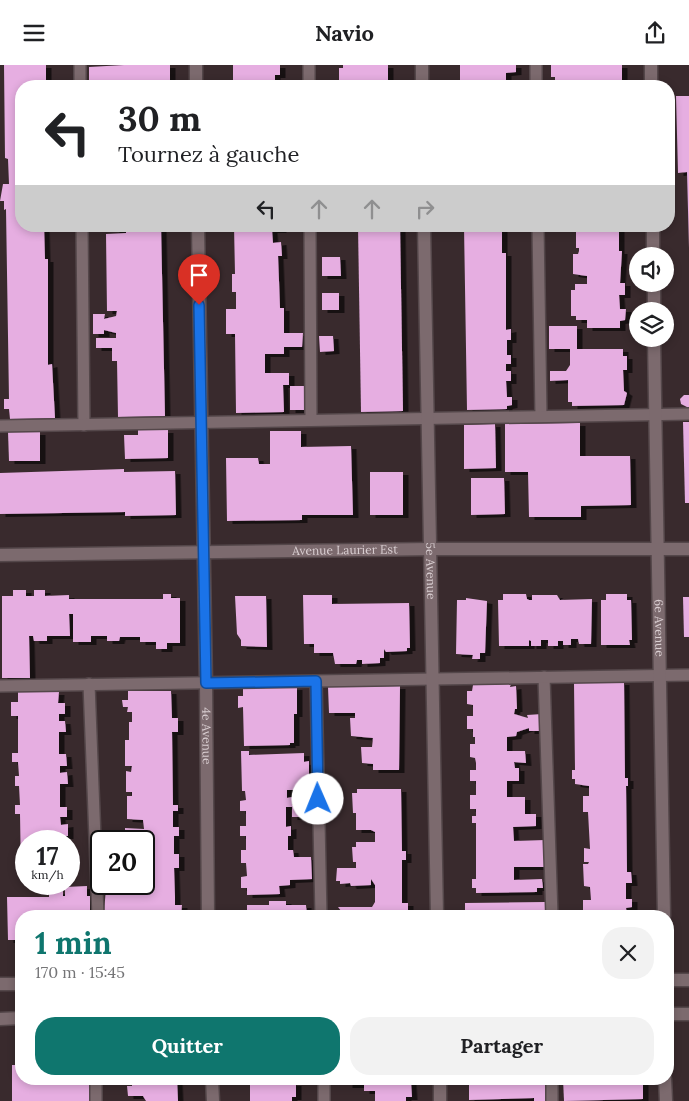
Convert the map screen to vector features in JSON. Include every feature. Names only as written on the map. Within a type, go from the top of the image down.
[{"type":"street","points":[[196,65],[196,80]]},
{"type":"street","points":[[422,65],[422,80]]},
{"type":"street","points":[[651,65],[651,80]]},
{"type":"street","name":"4e Avenue","points":[[198,232],[208,910]]},
{"type":"street","name":"5e Avenue","points":[[424,232],[431,679],[437,910]]},
{"type":"street","points":[[653,232],[653,247]]},
{"type":"street","name":"6e Avenue","points":[[654,347],[664,910]]},
{"type":"street","name":"Avenue Laurier Est","points":[[0,555],[430,549],[689,549]]},
{"type":"street","points":[[674,980],[689,980]]},
{"type":"street","points":[[0,984],[15,984]]},
{"type":"street","points":[[674,1014],[689,1014]]},
{"type":"street","points":[[0,1019],[15,1018]]},
{"type":"street","points":[[212,1085],[213,1101]]},
{"type":"street","points":[[440,1085],[440,1101]]},
{"type":"street","points":[[665,1085],[666,1101]]},
{"type":"lane","points":[[80,65],[80,80]]},
{"type":"lane","points":[[309,65],[309,80]]},
{"type":"lane","points":[[536,65],[536,80]]},
{"type":"lane","points":[[82,232],[84,425]]},
{"type":"lane","points":[[310,232],[312,421]]},
{"type":"lane","points":[[538,232],[541,416]]},
{"type":"lane","points":[[0,426],[689,414]]},
{"type":"lane","points":[[0,686],[689,675]]},
{"type":"lane","points":[[544,677],[552,910]]},
{"type":"lane","points":[[316,681],[321,910]]},
{"type":"lane","points":[[89,685],[98,910]]},
{"type":"lane","points":[[96,1085],[96,1101]]},
{"type":"lane","points":[[324,1085],[324,1101]]},
{"type":"lane","points":[[552,1085],[552,1101]]},
{"type":"building","points":[[4,65],[46,65],[46,80],[15,80],[15,232],[44,232],[45,259],[48,259],[48,365],[52,364],[55,418],[10,419],[9,409],[4,409],[4,399],[9,399],[6,209],[4,210],[4,201],[0,201],[3,184],[9,184],[8,159],[5,158]]},
{"type":"building","points":[[170,65],[170,80],[89,80],[89,67]]},
{"type":"building","points":[[233,65],[280,65],[280,75],[275,75],[275,80],[233,80]]},
{"type":"building","points":[[343,65],[388,65],[388,80],[339,80],[339,68],[343,68]]},
{"type":"building","points":[[460,65],[516,65],[516,72],[506,73],[506,80],[460,80]]},
{"type":"building","points":[[551,65],[622,65],[622,80],[555,80],[555,77],[551,77]]},
{"type":"building","points":[[676,96],[689,96],[689,248],[687,172],[678,173]]},
{"type":"building","points":[[161,232],[165,416],[118,417],[117,361],[112,361],[112,348],[96,348],[96,338],[116,338],[116,333],[104,330],[104,334],[93,334],[93,314],[105,314],[104,319],[116,316],[117,311],[107,311],[106,234]]},
{"type":"building","points":[[234,232],[272,232],[273,243],[281,242],[282,256],[278,256],[280,308],[284,308],[284,333],[303,333],[302,347],[284,347],[284,354],[265,354],[265,373],[289,373],[289,385],[283,385],[284,412],[236,413],[235,334],[226,334],[226,309],[236,309],[236,292],[232,292],[232,274],[235,274]]},
{"type":"building","points":[[358,232],[400,232],[403,411],[361,412]]},
{"type":"building","points":[[464,232],[502,232],[502,253],[506,253],[506,330],[511,329],[511,340],[507,340],[507,355],[511,355],[511,364],[506,364],[506,371],[511,371],[511,381],[506,381],[507,397],[512,397],[512,405],[507,406],[507,409],[467,410]]},
{"type":"building","points":[[576,232],[619,232],[619,251],[622,251],[620,283],[625,283],[625,295],[619,295],[620,309],[626,309],[625,320],[620,321],[620,328],[587,328],[587,320],[576,320],[576,316],[571,316],[571,290],[575,290],[575,284],[587,284],[587,276],[573,274],[573,254],[578,254],[579,251],[579,248],[576,248]]},
{"type":"building","points":[[322,257],[340,257],[341,276],[322,276]]},
{"type":"building","points":[[322,293],[339,293],[339,310],[322,310]]},
{"type":"building","points":[[549,326],[577,326],[577,349],[623,349],[623,356],[627,356],[627,370],[623,370],[624,391],[627,393],[624,405],[572,406],[572,402],[568,402],[568,380],[550,381],[550,371],[566,371],[570,365],[570,349],[549,349]]},
{"type":"building","points":[[319,336],[333,336],[334,351],[320,352]]},
{"type":"building","points":[[290,386],[307,386],[307,410],[290,410]]},
{"type":"building","points":[[684,395],[689,395],[689,408],[681,404],[680,399]]},
{"type":"building","points":[[683,422],[689,422],[689,503],[685,503]]},
{"type":"building","points":[[580,423],[580,456],[630,456],[631,505],[581,506],[581,517],[529,517],[528,472],[505,472],[505,424]]},
{"type":"building","points":[[495,424],[496,468],[464,469],[464,425]]},
{"type":"building","points":[[138,430],[168,430],[168,458],[125,459],[124,435],[138,435]]},
{"type":"building","points":[[270,431],[301,431],[301,447],[351,446],[353,515],[302,515],[302,520],[227,521],[226,458],[258,458],[259,464],[270,464]]},
{"type":"building","points":[[8,432],[40,432],[40,461],[9,461]]},
{"type":"building","points":[[124,469],[124,472],[175,471],[176,515],[125,516],[125,512],[0,514],[0,473]]},
{"type":"building","points":[[370,472],[403,472],[403,515],[370,515]]},
{"type":"building","points":[[471,478],[504,478],[505,514],[471,515]]},
{"type":"building","points":[[13,590],[26,590],[26,596],[34,596],[34,590],[45,590],[45,596],[69,595],[69,599],[163,599],[163,594],[171,594],[171,598],[180,598],[180,643],[167,643],[167,649],[156,649],[156,642],[140,642],[140,637],[120,637],[119,641],[107,641],[107,636],[91,636],[91,642],[73,642],[73,614],[69,614],[70,636],[47,636],[47,641],[34,641],[33,636],[29,636],[30,678],[2,678],[2,596],[13,596]]},
{"type":"building","points":[[503,594],[526,594],[529,600],[532,600],[532,595],[557,595],[560,600],[592,599],[591,644],[579,644],[578,639],[571,639],[571,645],[563,645],[563,641],[558,641],[558,646],[548,646],[548,640],[541,640],[541,646],[531,646],[531,641],[529,640],[529,646],[499,646],[498,600],[503,600]]},
{"type":"building","points":[[606,594],[627,594],[627,600],[631,600],[632,640],[629,640],[630,645],[601,645],[601,600],[606,600]]},
{"type":"building","points":[[303,595],[332,595],[332,604],[409,603],[410,648],[407,648],[407,651],[386,652],[384,649],[384,658],[380,658],[380,663],[362,664],[362,660],[357,660],[356,664],[335,664],[333,653],[314,653],[314,644],[304,644]]},
{"type":"building","points":[[235,596],[266,596],[267,647],[241,646],[241,640],[237,634]]},
{"type":"building","points":[[683,597],[689,597],[689,637],[684,637]]},
{"type":"building","points":[[466,598],[487,601],[485,653],[480,653],[480,659],[472,659],[473,655],[456,654],[457,600],[466,600]]},
{"type":"building","points":[[624,682],[625,778],[628,778],[628,786],[626,786],[627,872],[631,872],[632,883],[626,883],[626,899],[632,899],[632,907],[626,908],[626,910],[583,910],[583,900],[591,900],[590,887],[584,886],[583,864],[588,864],[589,862],[584,862],[584,848],[590,849],[588,812],[583,812],[583,796],[589,796],[589,786],[575,784],[575,779],[572,779],[572,770],[575,770],[574,683]]},
{"type":"building","points":[[511,684],[510,687],[516,686],[517,709],[515,709],[514,714],[528,718],[527,715],[542,714],[541,731],[529,731],[529,728],[517,732],[516,736],[507,737],[507,751],[525,751],[526,763],[514,762],[515,768],[519,768],[519,781],[507,781],[507,797],[525,797],[525,814],[536,814],[536,826],[513,827],[514,841],[545,840],[544,867],[514,867],[514,880],[542,879],[543,888],[537,888],[537,892],[476,893],[476,888],[472,888],[472,879],[476,879],[476,823],[472,823],[472,816],[476,816],[476,809],[470,809],[470,795],[476,795],[476,781],[470,781],[470,770],[476,770],[475,758],[470,757],[470,744],[475,744],[475,737],[473,737],[473,729],[467,729],[467,716],[473,716],[473,705],[467,704],[467,691],[472,691],[473,685]]},
{"type":"building","points":[[400,686],[399,770],[373,770],[373,764],[362,763],[361,747],[372,747],[373,738],[351,736],[350,718],[355,718],[355,713],[329,713],[328,687]]},
{"type":"building","points":[[297,687],[297,714],[294,714],[294,743],[290,743],[290,745],[244,746],[243,707],[238,708],[238,696],[243,696],[243,688]]},
{"type":"building","points":[[128,691],[171,691],[172,718],[178,718],[178,732],[172,732],[173,805],[178,805],[178,811],[173,811],[173,827],[179,827],[179,836],[174,836],[174,854],[179,854],[179,868],[174,868],[175,905],[182,905],[182,910],[104,910],[105,895],[155,895],[155,830],[125,830],[125,828],[144,829],[143,820],[127,819],[127,796],[132,796],[132,792],[126,792],[126,771],[131,772],[132,766],[125,766],[125,740],[129,740],[129,722],[132,722],[132,712],[127,712],[128,707],[123,707],[122,700],[128,700]]},
{"type":"building","points":[[18,692],[59,692],[58,703],[65,703],[65,714],[59,714],[59,721],[65,721],[66,732],[59,732],[59,754],[66,754],[67,766],[60,766],[60,773],[67,772],[68,784],[60,784],[60,807],[67,807],[67,817],[60,817],[61,825],[68,824],[68,830],[20,830],[20,814],[15,814],[15,805],[20,805],[19,786],[15,786],[15,776],[19,776],[18,762],[12,762],[12,753],[18,753],[18,716],[11,716],[11,702],[18,702]]},
{"type":"building","points":[[241,751],[249,751],[249,755],[304,753],[304,762],[309,761],[309,783],[306,783],[306,790],[287,790],[287,798],[292,797],[292,805],[305,805],[305,817],[292,817],[292,807],[286,807],[286,827],[291,826],[291,836],[288,836],[288,850],[293,850],[294,857],[311,857],[312,879],[290,880],[290,885],[279,886],[280,894],[247,895],[247,888],[241,888],[241,877],[247,876],[246,863],[241,863],[241,850],[246,850],[246,836],[240,836],[240,826],[246,826],[246,811],[240,811],[240,801],[246,800],[245,791],[242,791]]},
{"type":"building","points":[[357,789],[401,789],[402,851],[406,851],[406,860],[402,860],[402,903],[408,903],[408,910],[340,910],[338,907],[372,907],[375,902],[375,885],[371,879],[371,885],[351,886],[350,883],[340,884],[340,881],[336,881],[337,868],[356,868],[356,862],[353,862],[352,847],[356,847],[356,842],[375,842],[375,832],[371,830],[356,830],[356,813],[353,813],[352,793],[357,793]]},
{"type":"building","points":[[80,886],[87,886],[87,896],[90,896],[90,910],[15,910],[15,940],[8,940],[7,897],[80,895]]},
{"type":"building","points":[[269,901],[286,901],[286,905],[306,905],[306,910],[247,910],[247,905],[269,905]]},
{"type":"building","points":[[546,902],[546,910],[465,910],[465,903]]},
{"type":"building","points":[[12,1065],[15,1065],[15,1085],[91,1085],[91,1101],[12,1101]]},
{"type":"building","points":[[177,1085],[178,1101],[146,1101],[143,1096],[128,1096],[127,1086]]},
{"type":"building","points":[[250,1085],[296,1085],[296,1097],[292,1097],[292,1101],[250,1101]]},
{"type":"building","points":[[364,1085],[411,1085],[412,1097],[406,1097],[406,1101],[375,1101],[375,1091],[364,1091]]},
{"type":"building","points":[[469,1085],[548,1085],[549,1101],[534,1101],[534,1098],[469,1100]]},
{"type":"building","points":[[563,1085],[643,1085],[643,1099],[564,1101]]},
{"type":"route","points":[[199,305],[202,552],[206,683],[316,681],[318,799]]}]
